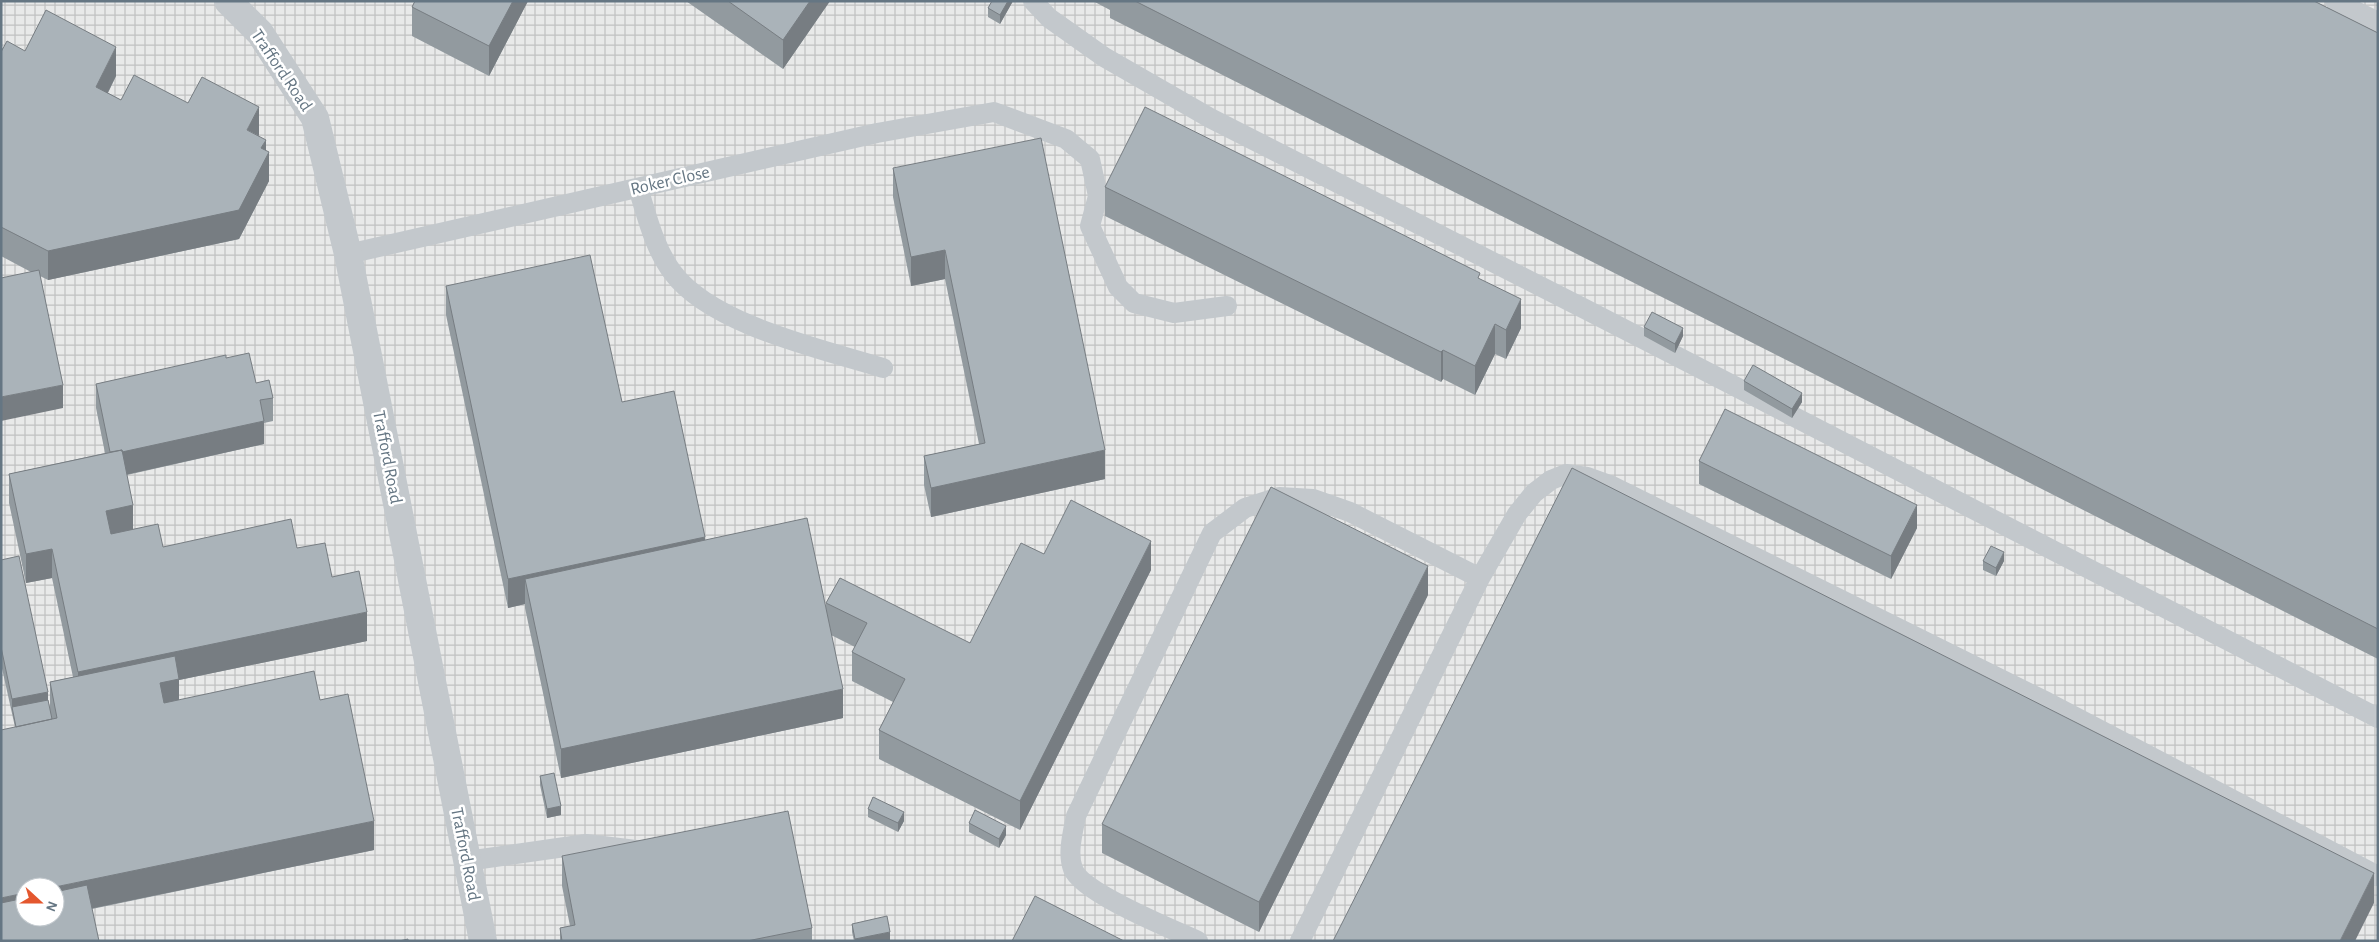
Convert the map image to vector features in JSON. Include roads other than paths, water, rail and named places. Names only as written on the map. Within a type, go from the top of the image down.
[{"type":"street","name":"Trafford Road","points":[[228,1],[260,33],[315,118],[348,254],[483,941]]},
{"type":"lane","points":[[1033,1],[1049,18],[1104,57],[1210,118],[1572,302],[2378,718]]},
{"type":"lane","points":[[2335,1],[2378,22]]},
{"type":"lane","name":"Roker Close","points":[[348,254],[877,133],[994,112],[1066,139],[1090,159],[1098,196],[1090,226],[1118,287],[1134,303],[1174,313],[1227,306]]},
{"type":"lane","points":[[638,188],[656,243],[673,273],[694,293],[732,317],[798,342],[883,368]]},
{"type":"lane","points":[[1300,941],[1480,578],[1517,514],[1534,493],[1551,480],[1566,474],[1587,477],[1612,486],[2048,702],[2378,876]]},
{"type":"lane","points":[[1198,941],[1108,898],[1084,884],[1073,869],[1071,846],[1076,816],[1212,533],[1244,508],[1278,497],[1313,499],[1350,512],[1480,578]]},
{"type":"lane","points":[[467,861],[586,844],[654,850]]}]
